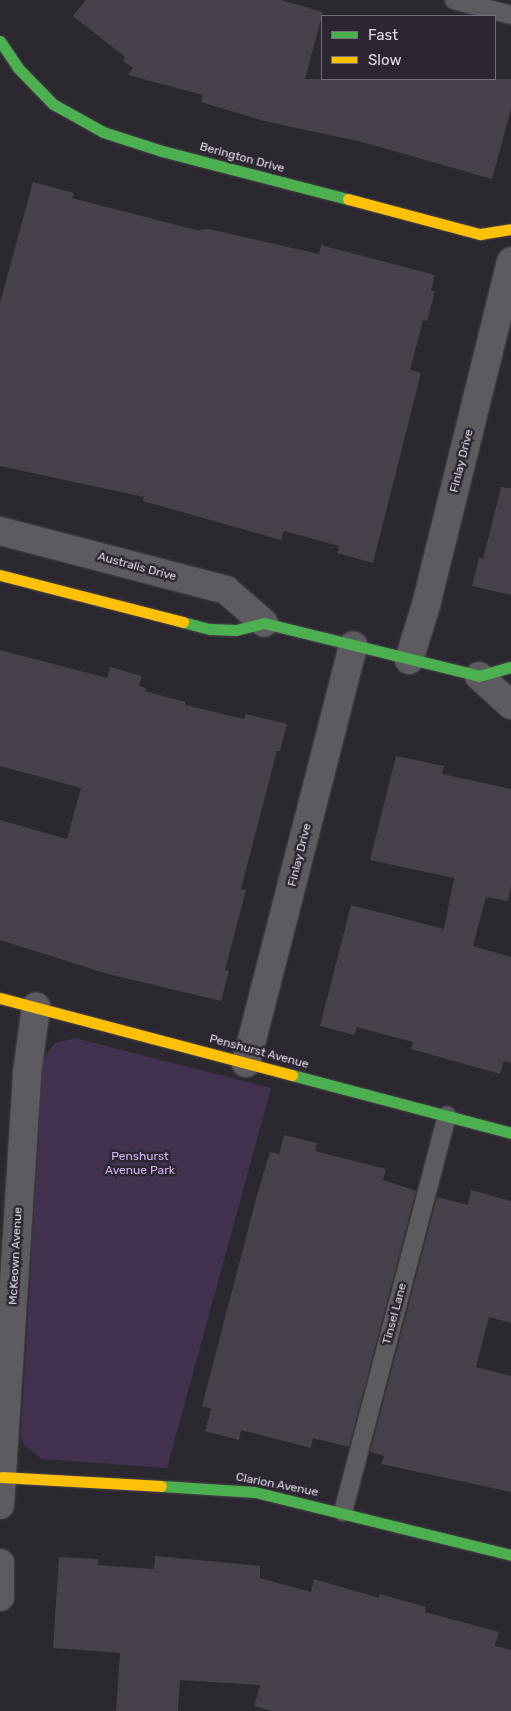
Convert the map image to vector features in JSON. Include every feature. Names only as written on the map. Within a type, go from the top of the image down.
[{"type":"street","name":"Berington Drive","points":[[0,41],[18,68],[53,104],[103,132],[162,151],[480,234],[511,229]]},
{"type":"street","name":"Finlay Drive","points":[[410,660],[426,605],[511,261]]},
{"type":"street","name":"Australis Drive","points":[[0,531],[226,590],[264,623],[479,676],[511,667]]},
{"type":"street","name":"Australis Drive","points":[[0,575],[210,630],[236,630],[264,623]]},
{"type":"street","name":"Finlay Drive","points":[[246,1064],[353,646]]},
{"type":"street","name":"Australis Drive","points":[[479,676],[511,705]]},
{"type":"street","name":"Penshurst Avenue","points":[[0,998],[511,1133]]},
{"type":"street","name":"McKeown Avenue","points":[[0,1505],[27,1072],[36,1007]]},
{"type":"street","name":"Clarion Avenue","points":[[2,1477],[232,1490],[343,1512],[511,1555]]},
{"type":"street","points":[[0,1563],[0,1597]]},
{"type":"lane","points":[[454,0],[511,15]]},
{"type":"lane","name":"Tinsel Lane","points":[[343,1512],[447,1115]]},
{"type":"green space","name":"Penshurst Avenue Park","points":[[75,1038],[271,1088],[167,1468],[42,1459],[24,1445],[21,1436],[43,1059],[55,1043]]},
{"type":"building","points":[[86,0],[281,0],[323,12],[305,79],[511,79],[511,109],[492,179],[362,142],[264,121],[201,102],[203,95],[128,75],[133,68],[123,61],[125,57],[73,16]]},
{"type":"building","points":[[33,182],[74,193],[72,198],[196,230],[209,229],[319,254],[321,245],[435,275],[431,290],[435,291],[427,321],[423,320],[410,370],[421,373],[373,563],[337,553],[339,546],[284,531],[281,540],[143,501],[144,497],[0,466],[0,303]]},
{"type":"building","points":[[501,487],[511,488],[511,595],[472,586],[479,558],[483,559]]},
{"type":"building","points":[[0,650],[107,678],[110,667],[142,676],[139,686],[146,688],[145,691],[185,702],[185,705],[244,719],[246,714],[287,724],[280,751],[277,751],[241,889],[246,890],[225,970],[229,971],[221,1001],[108,974],[0,940],[0,820],[67,839],[81,788],[0,766]]},
{"type":"building","points":[[396,756],[444,766],[442,774],[511,789],[511,885],[508,901],[486,897],[473,946],[511,957],[511,1063],[504,1061],[500,1074],[411,1049],[413,1042],[357,1027],[354,1035],[320,1026],[351,905],[444,929],[454,878],[370,860]]},
{"type":"building","points":[[284,1135],[317,1143],[315,1151],[386,1169],[383,1180],[416,1191],[349,1447],[313,1438],[311,1448],[241,1430],[239,1440],[205,1431],[211,1409],[202,1406],[256,1199],[270,1152],[279,1154]]},
{"type":"building","points":[[471,1190],[511,1201],[511,1323],[489,1317],[476,1367],[511,1376],[511,1492],[381,1464],[384,1456],[370,1452],[437,1197],[468,1205]]},
{"type":"building","points":[[155,1556],[260,1566],[260,1578],[311,1592],[314,1579],[379,1598],[380,1594],[426,1607],[425,1612],[499,1632],[495,1646],[511,1650],[511,1711],[272,1711],[254,1706],[260,1685],[180,1680],[178,1711],[116,1711],[120,1653],[53,1648],[59,1557],[98,1559],[98,1565],[154,1569]]},
{"type":"traffic: fast","points":[[0,41],[18,68],[53,104],[103,132],[162,151],[348,199]]},
{"type":"traffic: fast","points":[[183,622],[210,629],[236,630],[264,623],[479,676],[511,667]]},
{"type":"traffic: fast","points":[[292,1075],[511,1133]]},
{"type":"traffic: fast","points":[[161,1486],[255,1492],[511,1555]]},
{"type":"traffic: slow","points":[[348,199],[480,234],[511,229]]},
{"type":"traffic: slow","points":[[0,575],[183,622]]},
{"type":"traffic: slow","points":[[0,998],[292,1075]]},
{"type":"traffic: slow","points":[[2,1477],[161,1486]]}]
